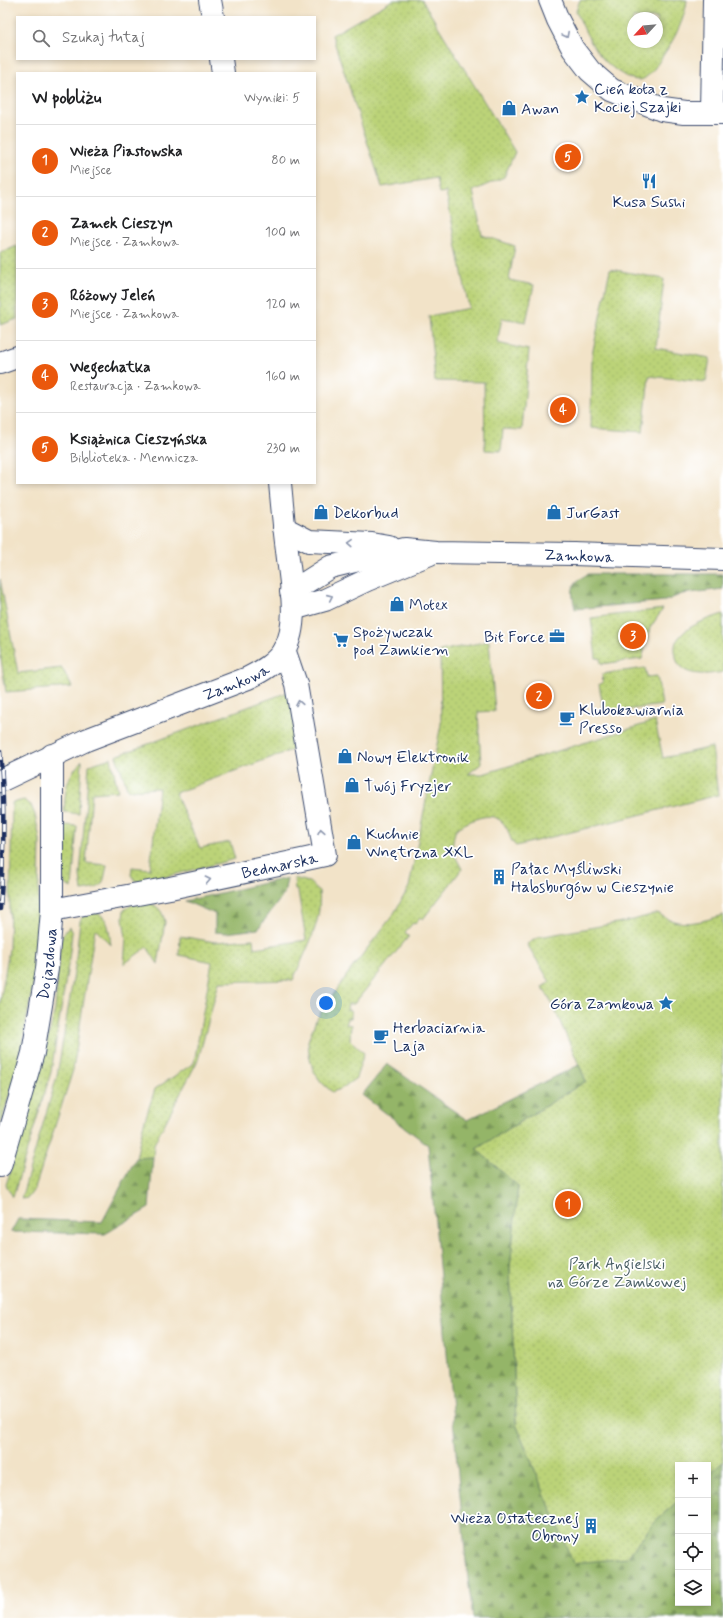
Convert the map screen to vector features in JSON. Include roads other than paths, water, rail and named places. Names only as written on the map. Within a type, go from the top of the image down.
[{"type":"street","points":[[210,0],[214,16]]},
{"type":"street","points":[[550,0],[558,20],[573,49],[590,71],[612,90],[662,110],[684,113],[718,113],[714,0]]},
{"type":"street","points":[[221,60],[223,72]]},
{"type":"street","points":[[0,363],[16,357]]},
{"type":"street","points":[[280,484],[292,600]]},
{"type":"street","name":"Zamkowa","points":[[284,528],[309,541],[372,544],[436,552],[573,554],[723,559]]},
{"type":"street","name":"Zamkowa","points":[[0,781],[52,755],[116,728],[248,678],[265,669],[276,660],[284,649],[290,634],[292,600],[330,566],[404,549]]},
{"type":"street","name":"Zamkowa","points":[[292,600],[325,600],[367,580],[436,552]]},
{"type":"street","name":"Bednarska","points":[[52,910],[170,888],[325,855],[296,684],[284,649]]},
{"type":"street","name":"Dojazdowa","points":[[0,1166],[33,1053],[47,969],[52,910],[52,755]]},
{"type":"railway","points":[[0,751],[3,790],[0,909]]},
{"type":"place","name":"Cień kota z Kociej Szajki","points":[[582,97]]},
{"type":"place","name":"Awan","points":[[509,108]]},
{"type":"place","name":"Książnica Cieszyńska","points":[[568,157]]},
{"type":"place","name":"Kusa Sushi","points":[[649,181]]},
{"type":"place","name":"Wegechatka","points":[[563,410]]},
{"type":"place","name":"Dekorbud","points":[[321,512]]},
{"type":"place","name":"JurGast","points":[[554,512]]},
{"type":"place","name":"Motex","points":[[397,604]]},
{"type":"place","name":"Bit Force","points":[[557,636]]},
{"type":"place","name":"Różowy Jeleń","points":[[633,636]]},
{"type":"place","name":"Spożywczak pod Zamkiem","points":[[341,640]]},
{"type":"place","name":"Zamek Cieszyn","points":[[539,696]]},
{"type":"place","name":"Klubokawiarnia Presso","points":[[567,718]]},
{"type":"place","name":"Nowy Elektronik","points":[[345,756]]},
{"type":"place","name":"Twój Fryzjer","points":[[352,785]]},
{"type":"place","name":"Kuchnie Wnętrzna XXL","points":[[354,842]]},
{"type":"place","name":"Pałac Myśliwski Habsburgów w Cieszynie","points":[[499,877]]},
{"type":"place","name":"Góra Zamkowa","points":[[666,1003]]},
{"type":"place","name":"Herbaciarnia Laja","points":[[381,1036]]},
{"type":"place","name":"Wieża Piastowska","points":[[568,1204]]},
{"type":"place","name":"Wieża Ostatecznej Obrony","points":[[591,1526]]},
{"type":"park label","name":"Park Angielski na Górze Zamkowej","points":[[617,1272]]}]
